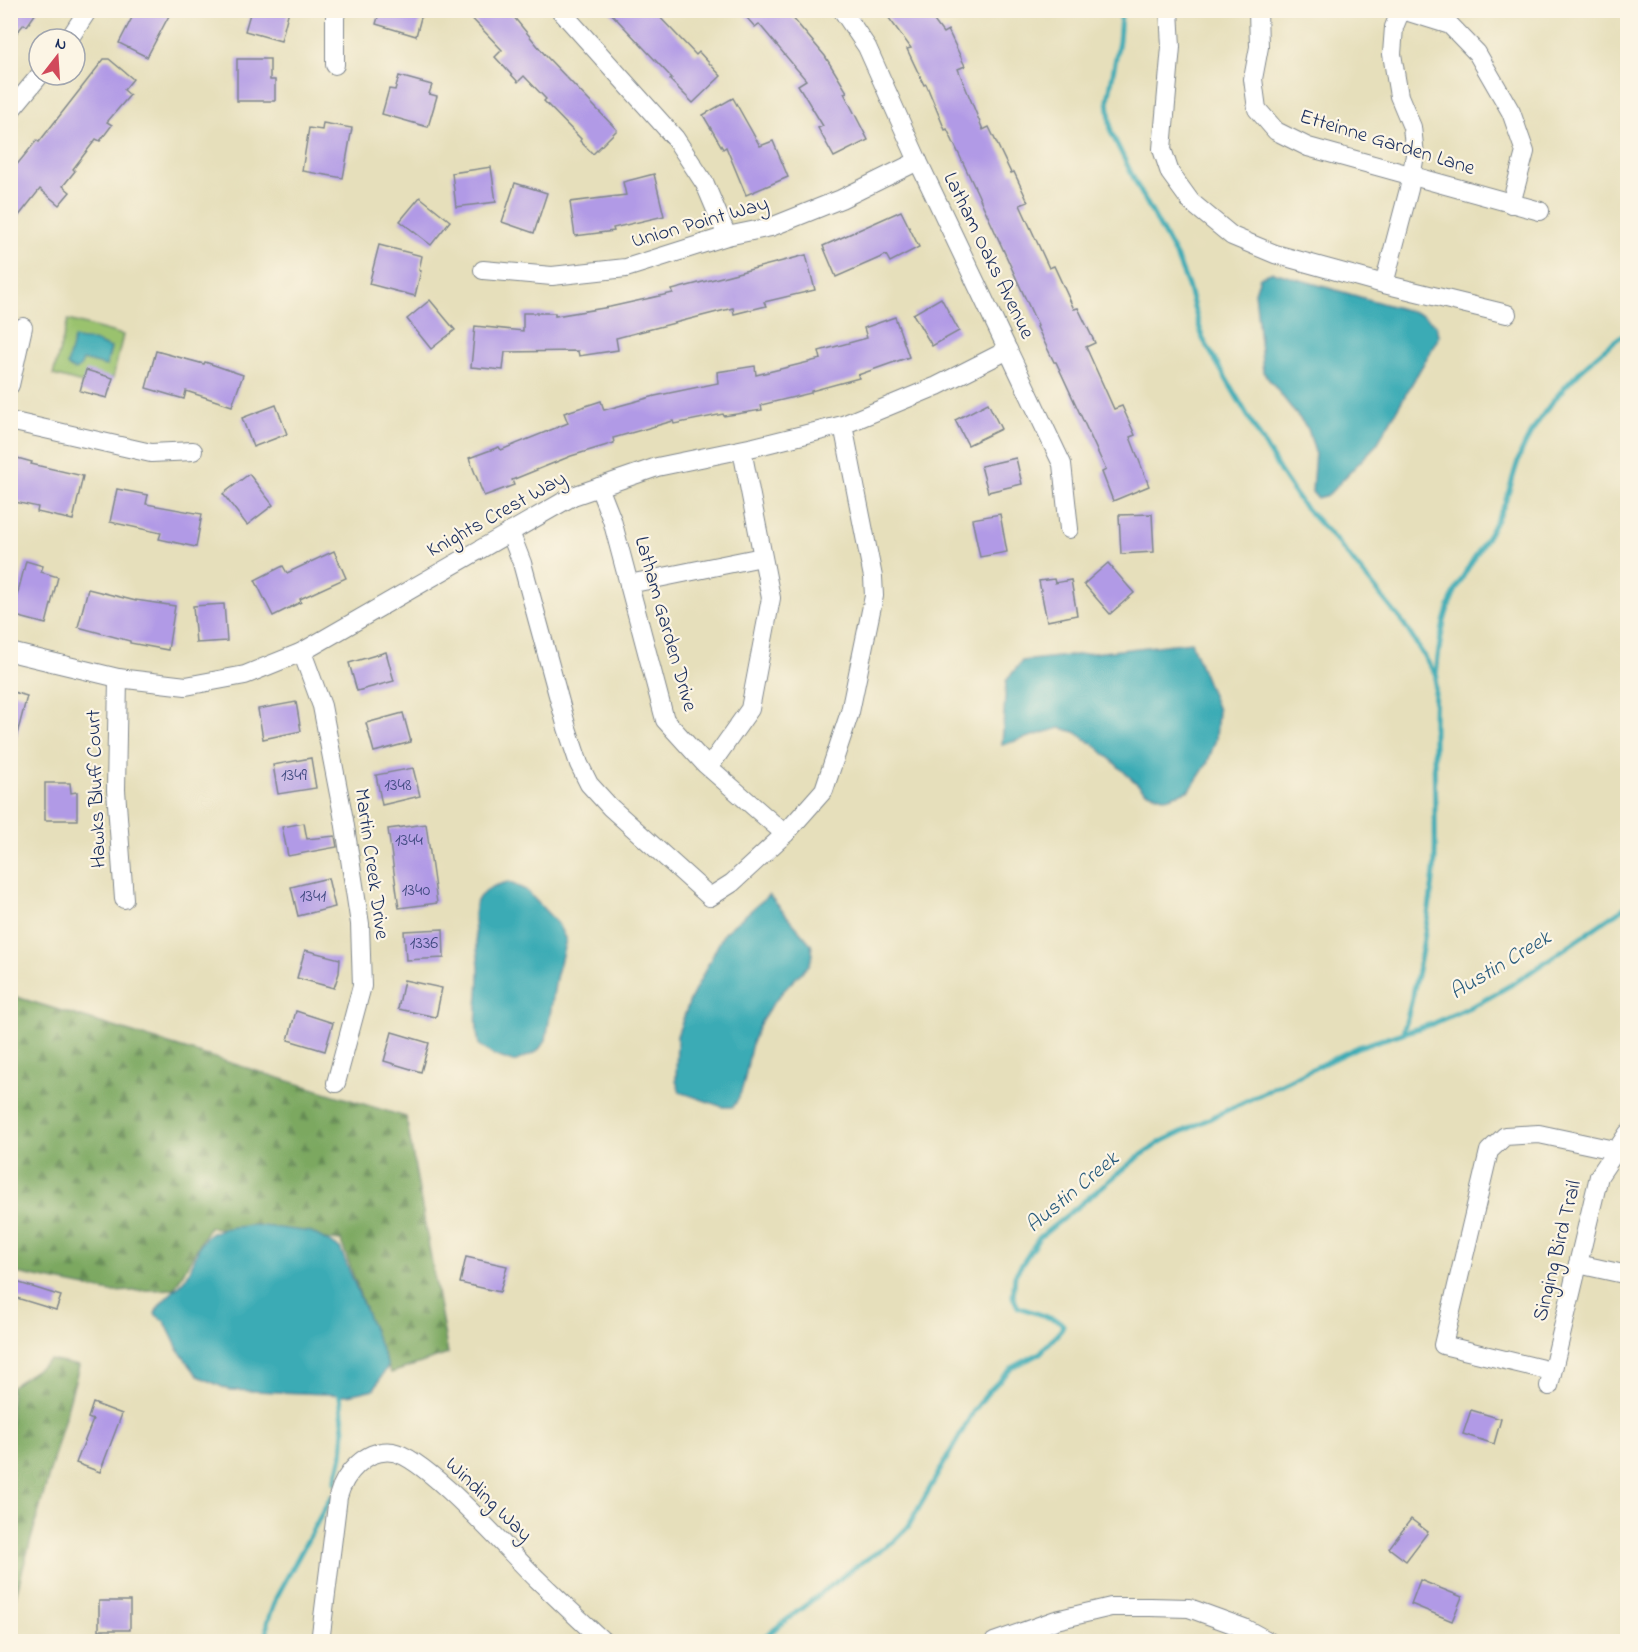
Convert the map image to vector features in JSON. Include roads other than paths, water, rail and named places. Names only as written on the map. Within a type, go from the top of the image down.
[{"type":"street","points":[[77,27],[88,10]]},
{"type":"street","points":[[334,65],[337,10]]},
{"type":"street","points":[[560,10],[675,138],[705,184],[727,236]]},
{"type":"street","name":"Latham Oaks Avenue","points":[[842,10],[867,47],[1062,464],[1069,529]]},
{"type":"street","points":[[1169,10],[1171,47],[1162,149],[1170,173],[1191,202],[1232,236],[1275,254],[1507,314]]},
{"type":"street","name":"Etteinne Garden Lane","points":[[1258,10],[1259,47],[1253,79],[1257,109],[1276,131],[1308,147],[1540,211]]},
{"type":"street","points":[[1384,284],[1412,176],[1415,155],[1412,127],[1399,96],[1392,54],[1394,27],[1401,10],[1450,25],[1477,53],[1511,112],[1525,152],[1511,204]]},
{"type":"street","points":[[10,111],[30,87]]},
{"type":"street","name":"Union Point Way","points":[[483,270],[552,276],[626,268],[727,236],[771,227],[841,199],[918,160]]},
{"type":"street","points":[[10,385],[23,327]]},
{"type":"street","name":"Knights Crest Way","points":[[10,652],[118,678],[186,686],[245,675],[302,652],[573,496],[657,467],[741,450],[843,425],[937,386],[1008,350]]},
{"type":"street","points":[[10,421],[151,453],[193,451]]},
{"type":"street","points":[[510,532],[522,562],[567,728],[579,764],[589,784],[610,807],[710,897],[732,883],[785,834],[824,790],[850,712],[874,596],[873,577],[843,425]]},
{"type":"street","points":[[709,767],[750,709],[771,598],[741,450]]},
{"type":"street","name":"Latham Garden Drive","points":[[599,487],[612,520],[665,720],[709,767],[785,834]]},
{"type":"street","points":[[629,584],[762,557]]},
{"type":"street","name":"Martin Creek Drive","points":[[302,652],[322,706],[344,820],[360,924],[362,987],[336,1083]]},
{"type":"street","name":"Hawks Bluff Court","points":[[118,678],[116,790],[124,899]]},
{"type":"street","name":"Singing Bird Trail","points":[[1622,1151],[1539,1134],[1505,1136],[1489,1151],[1443,1345],[1550,1378],[1599,1176],[1622,1151],[1628,1133]]},
{"type":"street","points":[[1578,1264],[1628,1275]]},
{"type":"street","name":"Winding Way","points":[[320,1641],[338,1497],[342,1484],[355,1467],[365,1459],[377,1454],[393,1452],[407,1458],[441,1482],[538,1580],[604,1641]]},
{"type":"street","points":[[994,1641],[1056,1620],[1110,1607],[1189,1608],[1244,1628],[1270,1641]]},
{"type":"water","points":[[1273,272],[1423,315],[1436,325],[1439,337],[1377,444],[1328,495],[1317,498],[1312,492],[1315,452],[1308,429],[1263,372],[1255,292],[1260,277]]},
{"type":"water","points":[[74,338],[93,341],[111,348],[106,366],[83,360],[77,369],[70,368],[67,365]]},
{"type":"water","points":[[1191,642],[1218,710],[1216,739],[1207,764],[1190,790],[1166,798],[1145,791],[1096,746],[1075,732],[1060,728],[1002,745],[1006,681],[1022,661]]},
{"type":"water","points":[[508,882],[526,890],[558,924],[566,940],[556,978],[546,1040],[537,1052],[514,1062],[493,1055],[479,1045],[477,1035],[479,966],[474,924],[475,907],[486,891]]},
{"type":"water","points":[[769,895],[811,944],[813,955],[809,965],[784,990],[757,1029],[738,1100],[733,1107],[723,1107],[680,1092],[676,1081],[677,1036],[690,1000],[724,933]]},
{"type":"water","points":[[254,1225],[311,1232],[340,1248],[388,1366],[374,1389],[348,1395],[229,1390],[198,1376],[179,1351],[165,1322],[155,1314],[157,1309],[185,1279],[204,1239],[225,1228]]},
{"type":"waterway","points":[[1116,10],[1121,16],[1119,41],[1108,100],[1111,132],[1177,258],[1188,286],[1203,339],[1301,503],[1339,544],[1404,624],[1437,677]]},
{"type":"waterway","points":[[1403,1032],[1424,939],[1433,878],[1435,858],[1434,709],[1439,651],[1449,606],[1455,591],[1497,520],[1521,453],[1541,418],[1581,370],[1628,331]]},
{"type":"waterway","name":"Austin Creek","points":[[758,1642],[855,1567],[894,1541],[908,1527],[973,1412],[989,1391],[1012,1368],[1040,1353],[1061,1330],[1063,1325],[1059,1321],[1018,1307],[1013,1297],[1015,1275],[1039,1238],[1137,1158],[1161,1142],[1358,1047],[1432,1024],[1479,1003],[1516,982],[1628,905]]},
{"type":"waterway","points":[[335,1482],[342,1456],[344,1430],[339,1388]]},
{"type":"waterway","points":[[267,1642],[267,1623],[276,1598],[331,1497]]}]
